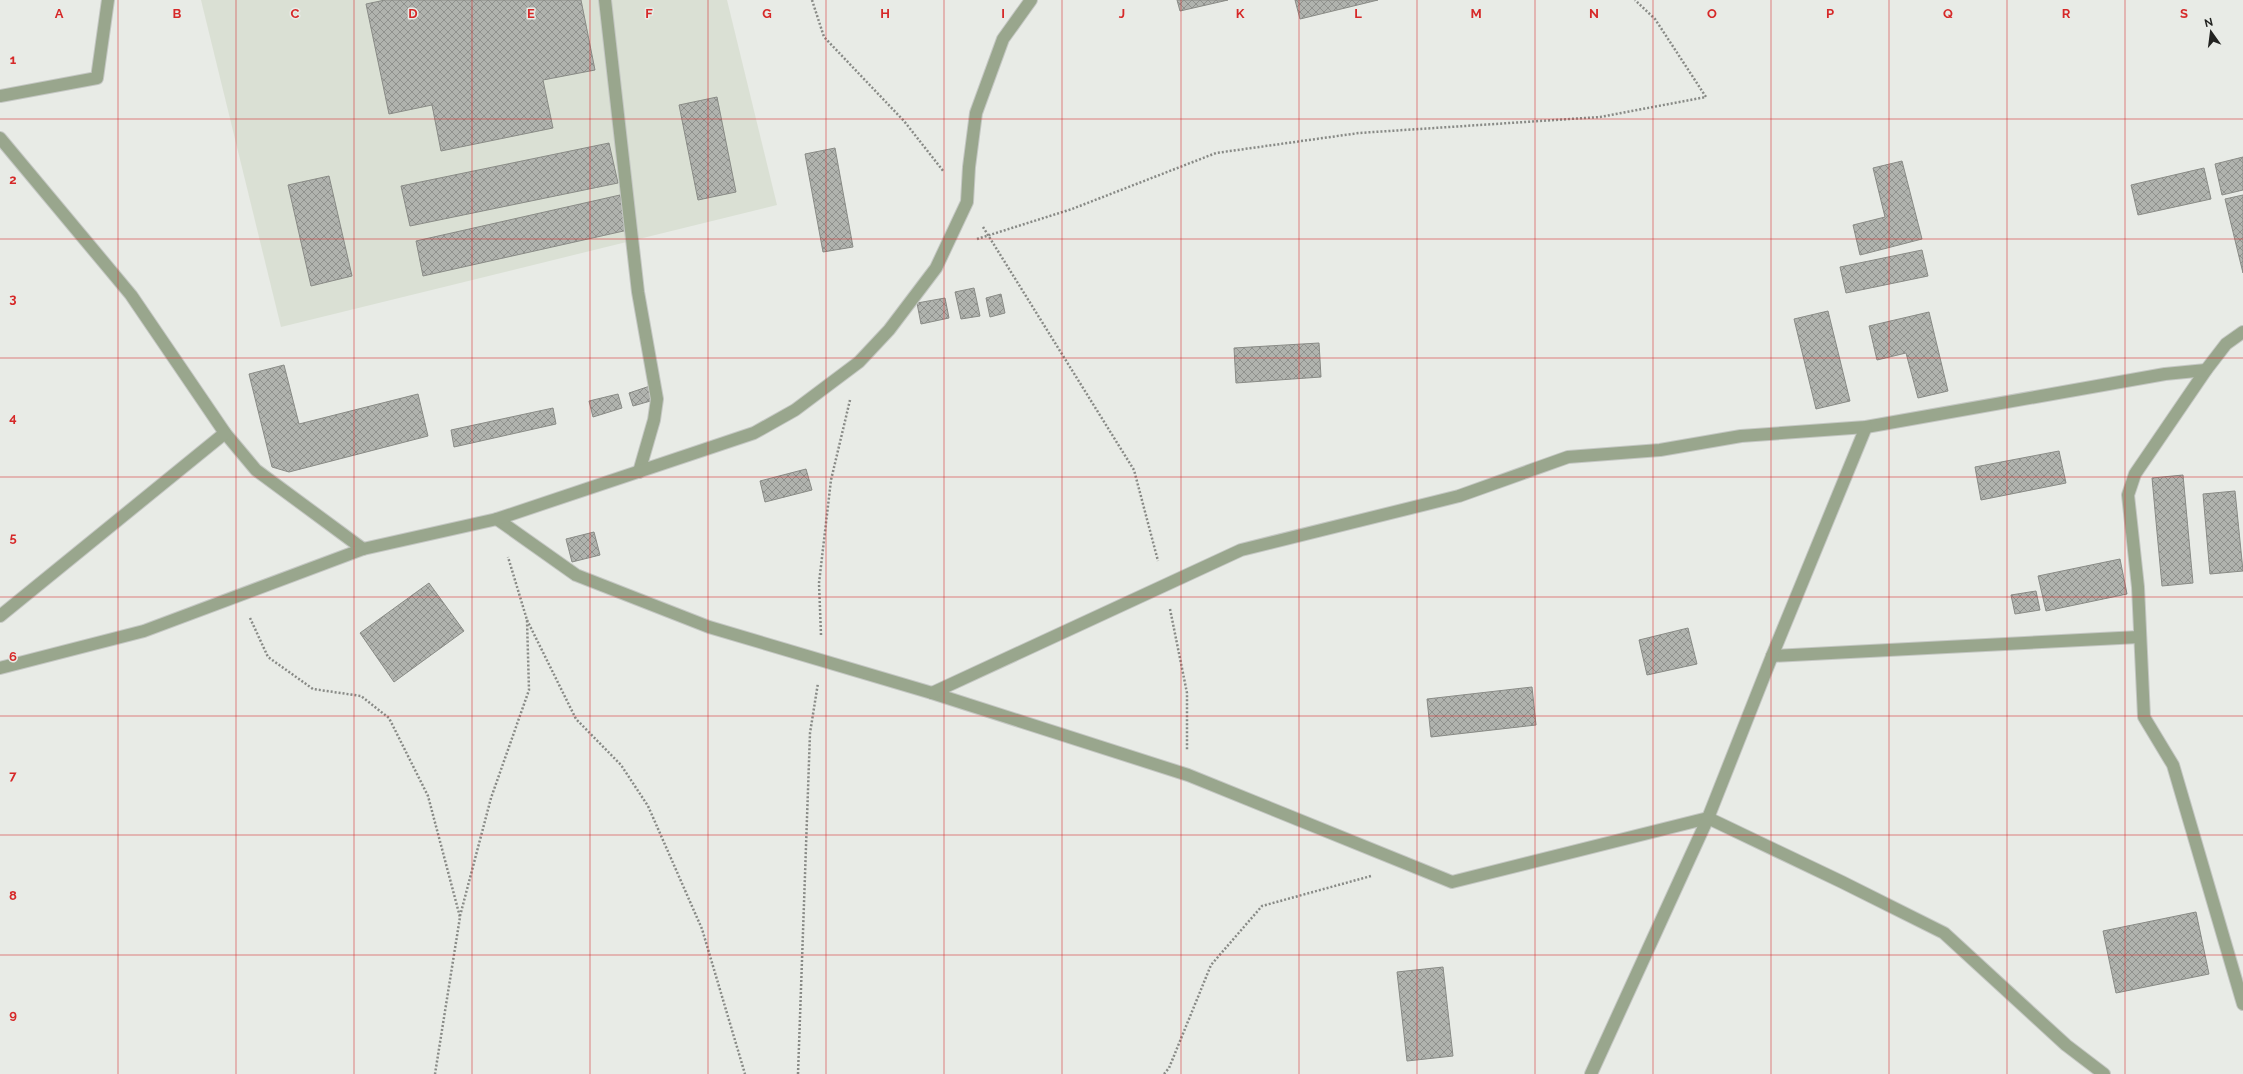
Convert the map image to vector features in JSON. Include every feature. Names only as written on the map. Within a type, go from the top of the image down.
[{"type":"street","points":[[0,96],[97,78],[108,0]]},
{"type":"street","points":[[605,0],[638,292],[657,399],[654,420],[639,472]]},
{"type":"street","points":[[0,668],[144,631],[363,550],[497,519],[754,433],[795,410],[859,362],[889,330],[936,268],[968,202],[968,167],[976,113],[1003,39],[1031,0]]},
{"type":"street","points":[[0,138],[132,295],[225,433],[256,470],[363,550]]},
{"type":"street","points":[[2243,332],[2226,344],[2206,370],[2135,474],[2130,485],[2128,495],[2138,587],[2139,637],[2144,717],[2173,765],[2243,1004]]},
{"type":"street","points":[[932,693],[1241,550],[1459,496],[1568,457],[1660,450],[1741,436],[1866,427],[2165,374],[2206,370]]},
{"type":"street","points":[[1588,1074],[1708,818],[1772,656],[1866,427]]},
{"type":"street","points":[[0,616],[225,433]]},
{"type":"street","points":[[497,519],[576,575],[709,628],[932,693],[1188,775],[1452,882],[1708,818],[1842,882],[1944,934],[2066,1045],[2104,1074]]},
{"type":"street","points":[[1772,656],[2139,637]]},
{"type":"path","points":[[812,0],[824,37],[904,121],[968,202],[1134,470],[1165,585],[1186,693],[1188,775]]},
{"type":"path","points":[[946,249],[1072,209],[1216,153],[1359,134],[1600,117],[1706,97],[1655,19],[1635,0]]},
{"type":"path","points":[[798,1074],[810,733],[821,660],[819,583],[831,480],[859,362]]},
{"type":"path","points":[[497,519],[527,620],[576,719],[621,765],[648,806],[702,929],[745,1074]]},
{"type":"path","points":[[240,596],[268,657],[313,689],[361,696],[389,718],[428,796],[460,917]]},
{"type":"path","points":[[435,1074],[460,917],[491,798],[529,690],[527,620]]},
{"type":"path","points":[[1164,1074],[1169,1068],[1211,965],[1262,906],[1373,875]]},
{"type":"shaded area","points":[[201,0],[727,0],[777,205],[281,327]]},
{"type":"building","points":[[385,0],[581,0],[595,70],[543,80],[553,128],[441,151],[432,105],[389,114],[366,4]]},
{"type":"building","points":[[1177,0],[1228,0],[1180,11]]},
{"type":"building","points":[[1295,0],[1378,0],[1300,19]]},
{"type":"building","points":[[717,97],[736,192],[698,200],[679,105]]},
{"type":"building","points":[[609,143],[618,183],[410,226],[401,186]]},
{"type":"building","points":[[835,148],[853,247],[823,252],[805,154]]},
{"type":"building","points":[[2243,157],[2243,190],[2222,195],[2215,164]]},
{"type":"building","points":[[1902,161],[1922,239],[1860,255],[1853,225],[1885,217],[1873,168]]},
{"type":"building","points":[[2204,168],[2211,199],[2138,215],[2131,185]]},
{"type":"building","points":[[329,176],[352,276],[311,286],[288,185]]},
{"type":"building","points":[[620,195],[628,230],[423,276],[416,241]]},
{"type":"building","points":[[2243,195],[2243,273],[2225,199]]},
{"type":"building","points":[[1922,250],[1928,276],[1846,293],[1840,267]]},
{"type":"building","points":[[974,288],[980,316],[961,319],[955,292]]},
{"type":"building","points":[[1001,294],[1005,313],[990,317],[986,298]]},
{"type":"building","points":[[945,298],[949,318],[921,324],[917,303]]},
{"type":"building","points":[[1828,311],[1850,401],[1816,409],[1794,319]]},
{"type":"building","points":[[1929,312],[1948,391],[1918,398],[1906,353],[1877,360],[1869,326]]},
{"type":"building","points":[[1319,343],[1321,377],[1236,383],[1234,348]]},
{"type":"building","points":[[284,365],[299,424],[418,394],[428,436],[289,472],[272,467],[249,374]]},
{"type":"building","points":[[650,386],[654,400],[633,406],[629,393]]},
{"type":"building","points":[[618,394],[622,408],[593,417],[589,401]]},
{"type":"building","points":[[553,408],[556,424],[454,447],[451,430]]},
{"type":"building","points":[[2059,451],[2066,483],[1981,500],[1975,467]]},
{"type":"building","points":[[806,469],[812,490],[765,502],[760,481]]},
{"type":"building","points":[[2183,475],[2193,583],[2162,586],[2152,478]]},
{"type":"building","points":[[2235,491],[2243,571],[2210,574],[2203,494]]},
{"type":"building","points":[[594,532],[600,555],[572,562],[566,539]]},
{"type":"building","points":[[2120,559],[2127,594],[2046,611],[2038,576]]},
{"type":"building","points":[[429,583],[464,631],[394,682],[360,633]]},
{"type":"building","points":[[2036,591],[2040,610],[2015,614],[2011,595]]},
{"type":"building","points":[[1688,628],[1697,664],[1647,675],[1639,640]]},
{"type":"building","points":[[1532,687],[1536,725],[1431,737],[1427,699]]},
{"type":"building","points":[[2196,912],[2209,974],[2116,993],[2103,931]]},
{"type":"building","points":[[1443,967],[1453,1056],[1407,1061],[1397,972]]}]
